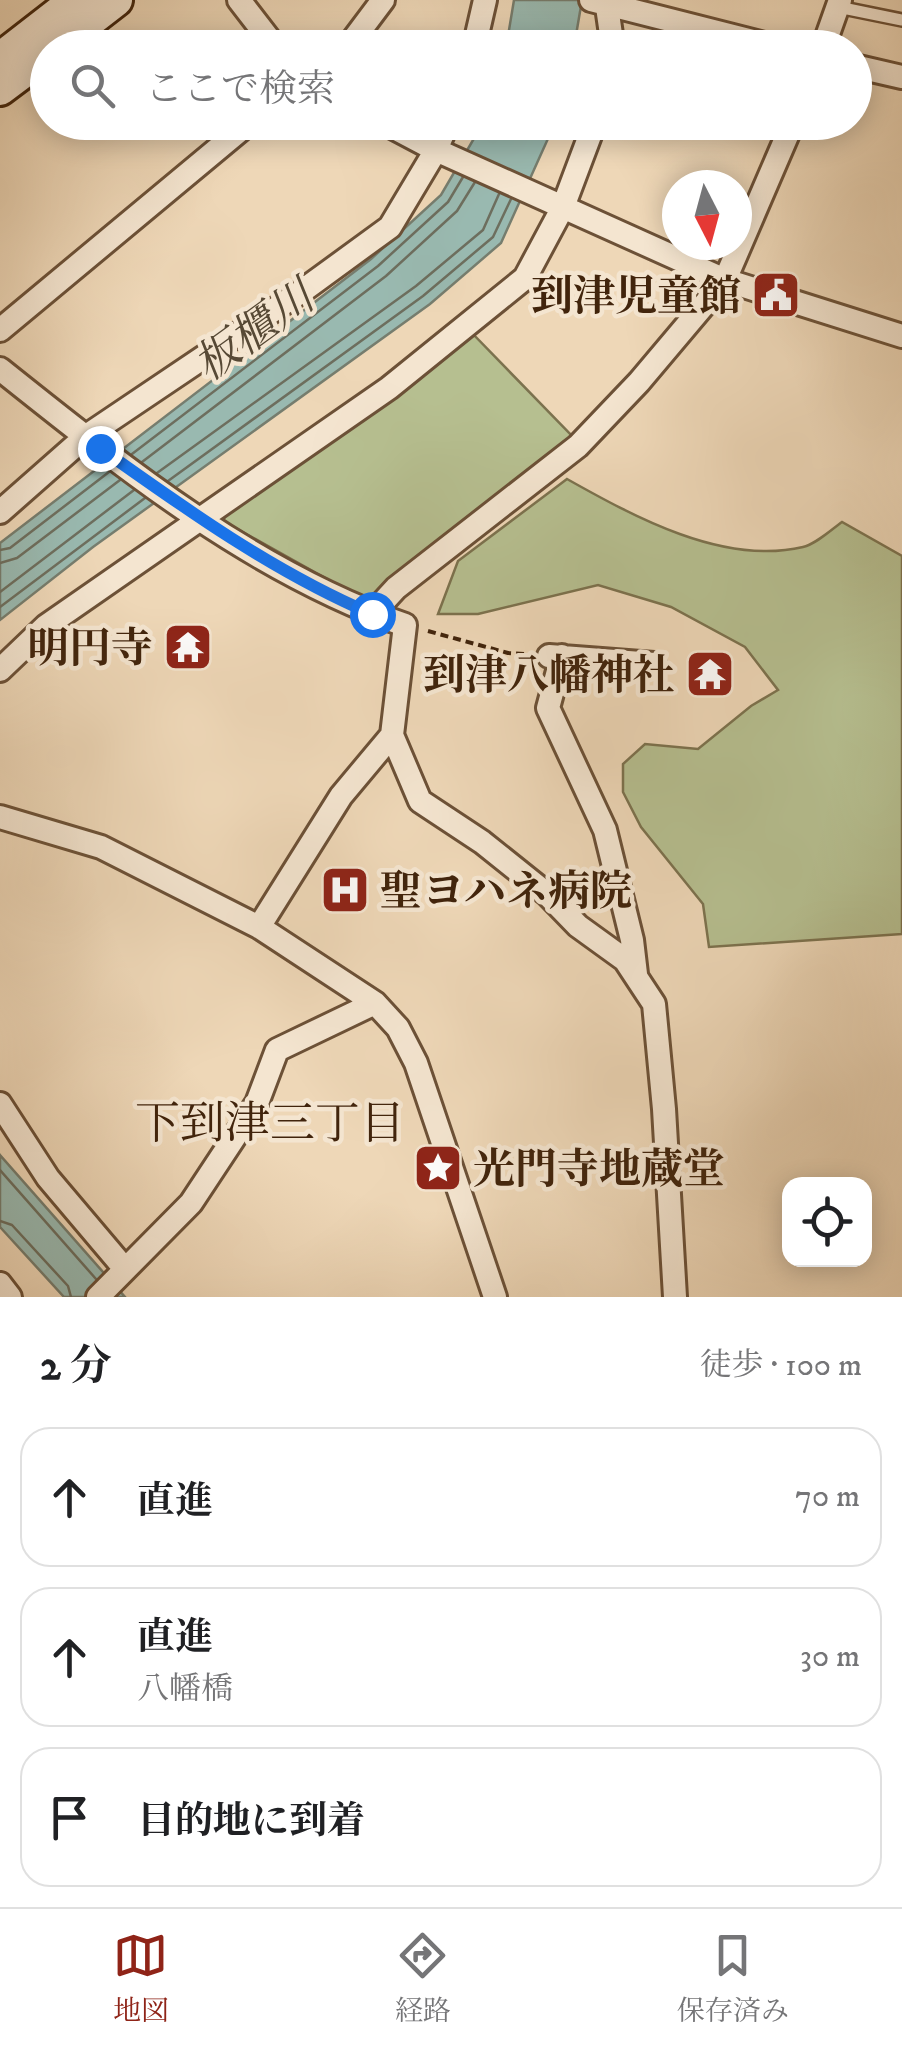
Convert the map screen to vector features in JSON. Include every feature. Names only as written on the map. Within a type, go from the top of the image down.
[{"type":"main road","points":[[37,30],[76,0]]},
{"type":"main road","points":[[77,30],[116,0]]},
{"type":"main road","points":[[0,59],[30,36]]},
{"type":"main road","points":[[0,89],[30,66]]},
{"type":"street","points":[[238,0],[262,30]]},
{"type":"street","points":[[360,30],[383,0]]},
{"type":"street","points":[[478,30],[485,0]]},
{"type":"street","points":[[608,30],[601,1],[711,30]]},
{"type":"street","points":[[829,30],[839,3]]},
{"type":"street","points":[[872,70],[902,77]]},
{"type":"street","points":[[0,330],[228,140]]},
{"type":"street","points":[[417,140],[725,280],[902,336]]},
{"type":"street","points":[[0,512],[390,226],[440,140]]},
{"type":"street","points":[[0,670],[46,626],[192,514],[388,388],[525,278],[562,207],[588,140]]},
{"type":"street","points":[[372,614],[396,588],[578,446],[639,382],[725,280],[785,140]]},
{"type":"street","points":[[0,369],[93,443],[192,514],[330,596],[404,625],[392,735],[420,800],[482,842],[547,894],[578,926],[626,960],[654,1004],[675,1297]]},
{"type":"street","points":[[637,978],[606,830],[548,708],[555,656],[654,664]]},
{"type":"street","points":[[260,927],[341,796],[392,735]]},
{"type":"street","points":[[0,817],[101,846],[260,927],[375,1003],[398,1028],[416,1063],[495,1297]]},
{"type":"street","points":[[98,1297],[191,1203],[257,1103],[277,1050],[375,1003]]},
{"type":"street","points":[[0,1104],[48,1178],[125,1270]]},
{"type":"street","points":[[0,1284],[10,1297]]},
{"type":"lane","points":[[839,3],[902,20]]},
{"type":"path","points":[[404,625],[508,653],[555,656]]},
{"type":"green space","points":[[471,332],[573,437],[472,522],[372,597],[361,598],[223,521],[230,506]]},
{"type":"green space","points":[[567,479],[650,522],[711,544],[742,550],[803,547],[842,522],[902,556],[902,934],[709,947],[703,904],[641,827],[623,792],[623,764],[645,744],[698,749],[751,706],[778,690],[745,647],[671,607],[598,585],[478,614],[438,614],[458,561]]},
{"type":"water","points":[[514,0],[582,0],[577,30],[509,30]]},
{"type":"water","points":[[473,140],[547,140],[501,243],[430,304],[93,547],[0,620],[0,543],[371,259],[441,195]]},
{"type":"water","points":[[0,1155],[125,1297],[64,1297],[0,1227]]},
{"type":"place","name":"到津児童館","points":[[776,295]]},
{"type":"place","name":"明円寺","points":[[188,647]]},
{"type":"place","name":"到津八幡神社","points":[[710,674]]},
{"type":"place","name":"聖ヨハネ病院","points":[[345,890]]},
{"type":"place","name":"光門寺地蔵堂","points":[[438,1168]]},
{"type":"district","name":"下到津三丁目","points":[[270,1122]]},
{"type":"route","points":[[100,448],[200,520],[330,596],[372,614]]},
{"type":"water label","name":"板櫃川","points":[[253,330]]}]
